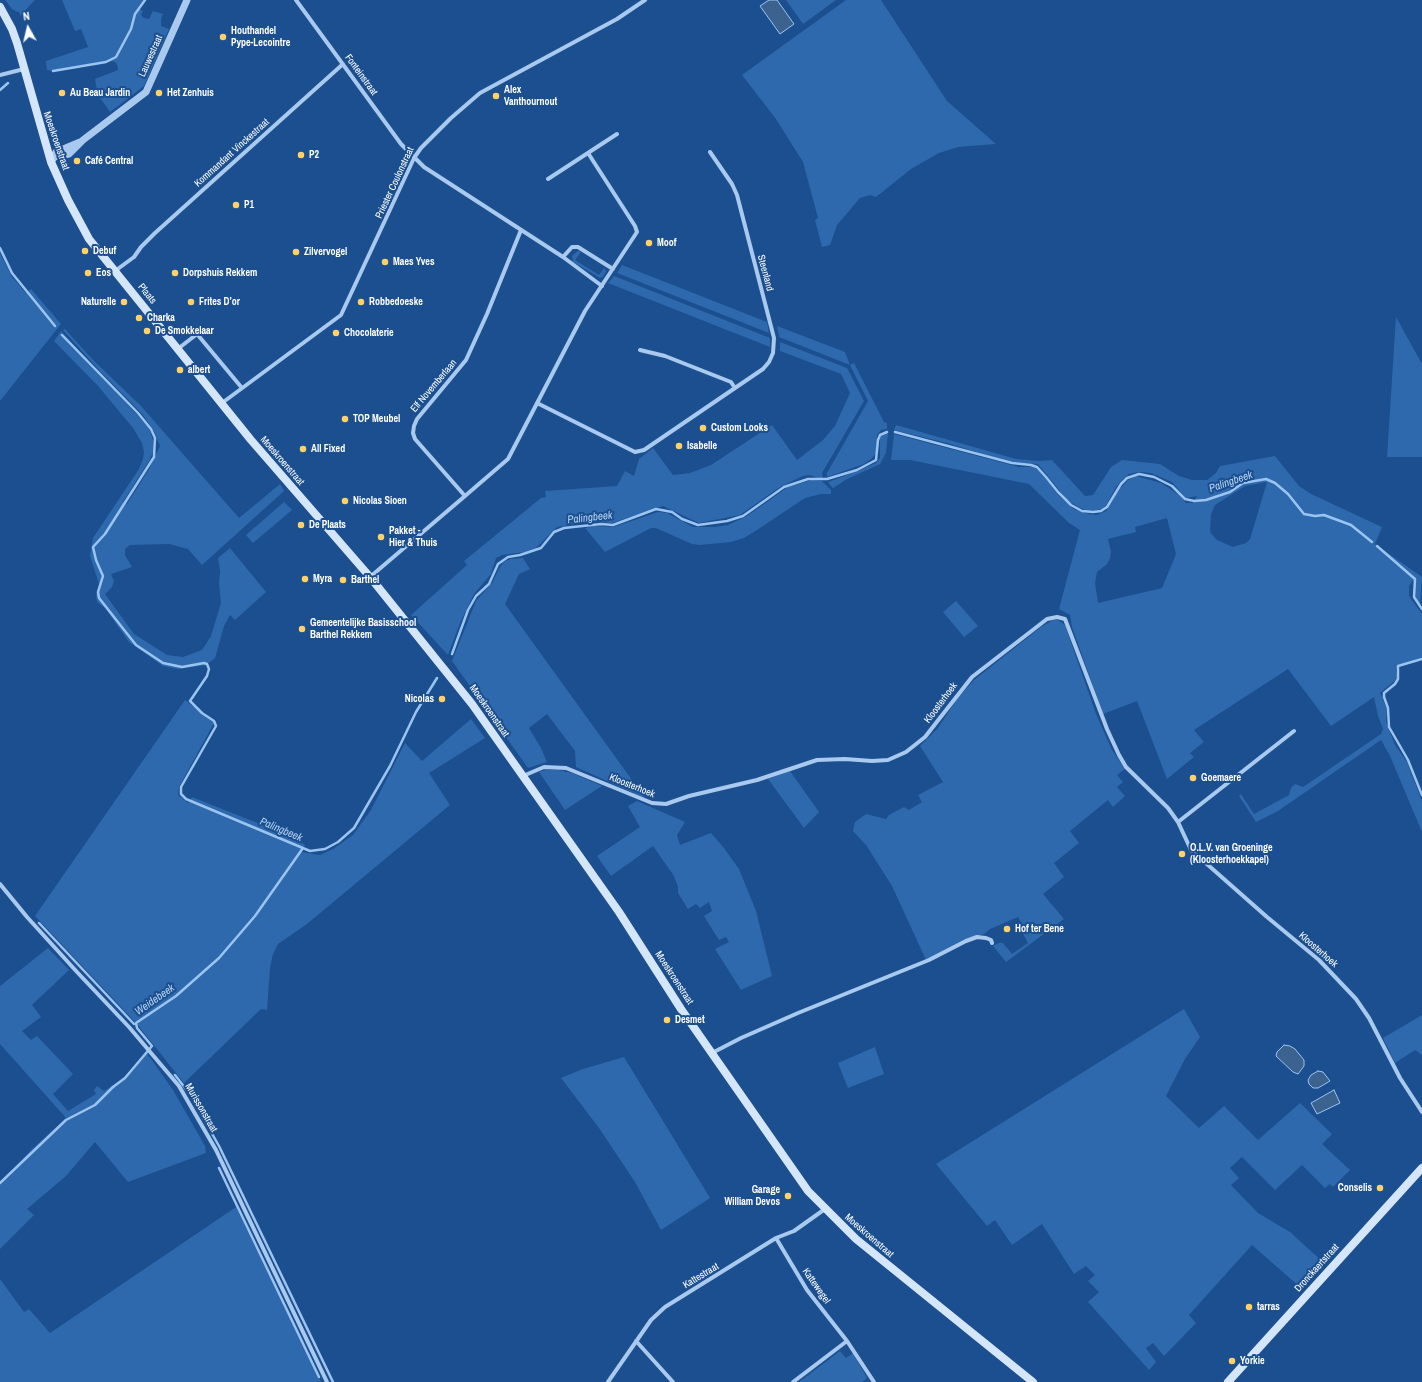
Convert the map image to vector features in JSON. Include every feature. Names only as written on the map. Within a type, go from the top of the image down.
[{"type":"main road","name":"Moeskroenstraat","points":[[0,7],[12,29],[52,160],[78,220],[89,239],[115,272]]},
{"type":"main road","name":"Plaats","points":[[115,272],[179,348],[222,403]]},
{"type":"main road","name":"Moeskroenstraat","points":[[222,403],[251,440],[370,577],[453,679],[619,912],[682,1009],[794,1172],[825,1209],[856,1239],[1033,1382]]},
{"type":"main road","name":"Dronckaertstraat","points":[[1228,1382],[1422,1168]]},
{"type":"street","name":"Lauwestraat","points":[[52,160],[56,152],[84,140],[146,92],[187,0]]},
{"type":"street","name":"Fonteinstraat","points":[[296,0],[401,144],[414,158]]},
{"type":"street","name":"Priester Coulonstraat","points":[[222,403],[342,315],[414,158],[421,148],[480,93],[617,19],[645,0]]},
{"type":"street","name":"Kommandant Vinckestraat","points":[[115,272],[134,257],[140,247],[155,233],[343,64]]},
{"type":"street","points":[[0,75],[24,69]]},
{"type":"street","points":[[548,180],[617,134]]},
{"type":"street","name":"Steenland","points":[[537,403],[635,452],[644,450],[763,369],[769,362],[773,353],[774,338],[737,195],[732,184],[710,152]]},
{"type":"street","points":[[370,577],[508,459],[585,311],[637,232],[635,226],[588,153]]},
{"type":"street","points":[[414,158],[424,168],[563,257],[602,286]]},
{"type":"street","name":"Elf Novemberlaan","points":[[465,496],[416,439],[413,433],[414,426],[417,419],[466,360],[488,314],[521,230]]},
{"type":"street","points":[[563,257],[575,246],[613,269]]},
{"type":"street","points":[[179,348],[198,334],[242,388]]},
{"type":"street","points":[[640,350],[665,356],[731,382],[735,388]]},
{"type":"street","name":"Kloosterhoek","points":[[523,776],[544,767],[566,768],[658,804],[674,802],[688,796],[757,780],[817,760],[888,760],[906,752],[925,737],[972,677],[1047,619],[1057,617],[1065,619],[1069,625],[1107,729],[1126,767],[1168,808],[1178,822],[1191,850],[1267,917],[1319,960],[1356,999],[1369,1018],[1400,1078],[1422,1112]]},
{"type":"street","points":[[1178,822],[1294,731]]},
{"type":"street","name":"Murissonstraat","points":[[0,884],[27,917],[129,1027],[179,1086],[216,1150],[327,1382]]},
{"type":"street","points":[[712,1053],[741,1038],[798,1013],[929,960],[966,941],[977,937],[986,938],[991,940],[992,943]]},
{"type":"street","name":"Kattestraat","points":[[608,1382],[651,1320],[665,1307],[776,1238],[794,1231],[825,1209]]},
{"type":"street","name":"Kattewegel","points":[[776,1238],[807,1290],[847,1341],[874,1382]]},
{"type":"street","points":[[636,1341],[673,1382]]},
{"type":"street","points":[[793,1382],[847,1341]]},
{"type":"shaded area","points":[[5,0],[35,0],[20,16],[20,13],[12,9]]},
{"type":"shaded area","points":[[62,0],[143,0],[138,8],[143,11],[141,15],[144,18],[149,19],[153,11],[163,14],[161,26],[169,29],[144,86],[110,112],[98,95],[95,79],[118,70],[117,64],[113,61],[53,71],[47,70],[46,61],[88,47],[81,29],[75,31]]},
{"type":"shaded area","points":[[769,0],[777,0],[794,24],[780,34],[760,6]]},
{"type":"shaded area","points":[[786,0],[836,0],[803,24]]},
{"type":"shaded area","points":[[846,0],[881,0],[947,101],[996,144],[958,147],[939,153],[911,169],[876,197],[870,195],[860,198],[837,225],[830,245],[822,247],[815,220],[818,218],[803,162],[776,119],[742,75]]},
{"type":"shaded area","points":[[578,251],[581,252],[575,260],[599,275],[604,268],[606,271],[603,277],[600,278],[573,262],[572,256]]},
{"type":"shaded area","points":[[0,253],[12,277],[26,293],[31,289],[61,324],[0,401]]},
{"type":"shaded area","points":[[622,265],[767,322],[769,333],[617,273]]},
{"type":"shaded area","points":[[614,276],[770,338],[770,347],[608,283]]},
{"type":"shaded area","points":[[1396,317],[1422,364],[1422,457],[1387,457]]},
{"type":"shaded area","points":[[777,326],[845,352],[850,365],[779,337]]},
{"type":"shaded area","points":[[65,329],[92,359],[141,406],[239,518],[280,484],[284,491],[202,565],[188,549],[169,544],[130,545],[125,549],[125,555],[132,567],[111,574],[114,581],[112,587],[105,594],[134,634],[167,655],[183,657],[202,650],[211,636],[221,603],[218,558],[230,548],[266,592],[235,620],[230,615],[224,626],[215,658],[206,665],[178,669],[163,666],[129,642],[105,608],[97,602],[96,595],[99,584],[90,556],[93,538],[139,469],[144,452],[142,443],[133,428],[98,386],[54,341],[61,331],[149,428],[153,440],[154,450],[149,461],[123,502],[127,504],[149,469],[160,446],[154,431],[143,415],[98,369],[63,330]]},
{"type":"shaded area","points":[[780,342],[847,368],[864,401],[822,473],[823,480],[810,475],[803,476],[780,487],[740,515],[699,523],[663,506],[612,523],[593,521],[557,527],[536,548],[525,552],[502,555],[496,558],[491,574],[474,594],[460,623],[448,655],[411,615],[467,565],[464,561],[541,498],[546,497],[545,491],[617,486],[625,471],[634,476],[639,459],[653,448],[673,475],[690,473],[711,465],[772,425],[797,460],[823,440],[835,426],[850,393],[841,374],[780,351]]},
{"type":"shaded area","points":[[854,363],[884,422],[887,423],[887,429],[881,430],[877,435],[877,452],[871,459],[864,464],[827,477],[827,473],[868,401],[850,365]]},
{"type":"shaded area","points":[[896,425],[1016,459],[1039,461],[1052,460],[1085,496],[1093,495],[1111,467],[1122,460],[1160,464],[1179,476],[1192,480],[1207,480],[1216,473],[1220,466],[1275,456],[1299,486],[1311,494],[1382,527],[1375,544],[1422,577],[1420,604],[1414,599],[1415,584],[1413,580],[1409,586],[1409,596],[1422,614],[1422,658],[1398,665],[1396,671],[1397,679],[1380,693],[1387,709],[1386,722],[1395,745],[1407,762],[1422,801],[1422,832],[1390,756],[1381,740],[1278,811],[1256,822],[1239,796],[1241,794],[1254,814],[1289,795],[1291,788],[1295,784],[1303,787],[1381,734],[1383,729],[1378,716],[1374,697],[1331,726],[1288,669],[1194,730],[1204,742],[1190,753],[1194,757],[1167,779],[1137,701],[1103,714],[1072,627],[1070,615],[1059,609],[1080,530],[1069,523],[1029,484],[910,460],[891,460],[894,434],[1019,467],[1035,467],[1041,472],[1059,496],[1074,509],[1089,514],[1097,515],[1106,511],[1118,491],[1128,480],[1136,476],[1161,483],[1179,495],[1186,503],[1193,503],[1197,496],[1186,498],[1172,482],[1151,473],[1139,472],[1129,474],[1124,478],[1116,487],[1104,509],[1088,511],[1067,500],[1038,464],[1009,462],[947,443],[894,430]],"holes":[[[1267,482],[1250,539],[1246,543],[1233,547],[1217,540],[1210,532],[1211,514],[1215,505],[1245,486]],[[1167,518],[1176,554],[1162,588],[1098,603],[1095,583],[1097,572],[1107,564],[1110,558],[1111,552],[1108,539],[1136,532],[1135,527]]]},
{"type":"shaded area","points":[[888,433],[886,453],[880,464],[847,479],[833,488],[830,485],[828,482],[876,463],[880,458],[880,437]]},
{"type":"shaded area","points":[[812,480],[822,481],[831,490],[831,494],[821,494],[805,498],[744,538],[731,542],[700,545],[692,544],[656,528],[651,528],[605,552],[585,528],[594,526],[614,527],[658,512],[667,513],[693,527],[715,527],[728,525],[747,516],[788,487]]},
{"type":"shaded area","points":[[284,502],[292,510],[253,543],[246,535]]},
{"type":"shaded area","points":[[523,558],[530,569],[519,574],[505,604],[645,798],[576,767],[575,751],[547,714],[529,728],[541,748],[547,762],[528,768],[452,661],[476,601],[492,583],[504,562],[510,559]]},
{"type":"shaded area","points":[[956,601],[978,626],[964,637],[943,612]]},
{"type":"shaded area","points":[[1053,620],[1058,620],[1065,625],[1096,714],[1112,750],[1125,769],[1117,775],[1123,782],[1117,787],[1125,796],[1113,807],[1108,800],[1070,831],[1079,843],[1054,863],[1064,877],[1043,894],[1064,919],[1006,962],[993,946],[1003,943],[1012,954],[1028,943],[1021,930],[1024,928],[1018,917],[990,929],[984,934],[969,938],[926,960],[892,886],[866,845],[853,831],[855,822],[866,814],[886,819],[889,815],[904,807],[909,810],[922,802],[918,795],[943,782],[920,746],[938,728],[957,699],[974,680],[1041,627]]},
{"type":"shaded area","points":[[185,700],[214,723],[179,787],[178,795],[188,803],[192,797],[295,838],[305,845],[301,852],[320,855],[333,849],[353,835],[371,810],[405,743],[422,761],[471,719],[485,738],[429,773],[450,805],[307,924],[278,944],[273,954],[270,968],[267,1010],[261,1009],[184,1083],[136,1023],[35,916]]},
{"type":"shaded area","points":[[546,770],[558,770],[572,773],[602,786],[565,810],[539,772]]},
{"type":"shaded area","points":[[790,771],[819,812],[804,828],[768,779]]},
{"type":"shaded area","points":[[637,801],[685,822],[677,835],[680,845],[711,833],[724,848],[739,869],[756,911],[772,976],[741,990],[715,949],[729,942],[726,937],[719,940],[704,916],[712,911],[709,902],[700,908],[696,904],[688,909],[678,893],[678,887],[674,876],[653,846],[611,876],[597,856],[640,827],[628,806]]},
{"type":"shaded area","points":[[48,948],[69,970],[32,1005],[41,1017],[22,1031],[31,1040],[37,1036],[73,1074],[53,1094],[68,1111],[96,1094],[94,1090],[97,1086],[104,1091],[123,1079],[146,1052],[173,1090],[205,1146],[206,1153],[128,1182],[95,1142],[66,1176],[27,1209],[34,1215],[0,1249],[0,1183],[31,1150],[66,1118],[0,1044],[0,986]]},
{"type":"shaded area","points":[[1184,1009],[1200,1037],[1185,1059],[1166,1096],[1199,1128],[1224,1106],[1258,1140],[1300,1103],[1332,1134],[1322,1144],[1350,1170],[1333,1187],[1330,1184],[1325,1188],[1302,1165],[1275,1190],[1242,1157],[1230,1168],[1239,1178],[1231,1185],[1258,1213],[1290,1232],[1324,1263],[1301,1288],[1252,1245],[1189,1315],[1196,1323],[1164,1356],[1153,1343],[1146,1348],[1156,1362],[1149,1370],[1088,1302],[1099,1292],[1088,1281],[1095,1275],[1086,1266],[1074,1274],[1042,1224],[1012,1245],[995,1220],[987,1226],[936,1164]]},
{"type":"shaded area","points":[[1422,1015],[1422,1055],[1415,1050],[1395,1063],[1383,1038]]},
{"type":"shaded area","points":[[1284,1045],[1295,1049],[1304,1060],[1304,1066],[1298,1074],[1293,1072],[1276,1056],[1277,1052]]},
{"type":"shaded area","points":[[875,1047],[884,1074],[848,1088],[838,1063]]},
{"type":"shaded area","points":[[624,1057],[710,1198],[661,1230],[635,1182],[599,1128],[561,1078],[583,1069]]},
{"type":"shaded area","points":[[1318,1071],[1323,1072],[1330,1081],[1318,1088],[1313,1088],[1309,1084],[1308,1080],[1311,1075]]},
{"type":"shaded area","points":[[1334,1090],[1340,1103],[1317,1114],[1311,1103]]},
{"type":"shaded area","points":[[236,1207],[321,1382],[0,1382],[0,1279],[24,1312],[29,1309],[50,1333]]},
{"type":"shaded area","points":[[840,1351],[846,1358],[853,1353],[867,1378],[862,1382],[799,1382]]},
{"type":"waterway","points":[[53,71],[106,62],[116,57],[131,29],[135,14],[145,0]]},
{"type":"waterway","points":[[0,90],[8,83]]},
{"type":"waterway","points":[[0,248],[12,273],[55,326]]},
{"type":"waterway","name":"Palingbeek","points":[[62,335],[138,413],[151,429],[155,438],[154,457],[105,534],[93,547],[96,560],[103,576],[98,592],[99,598],[136,645],[163,663],[182,667],[204,663],[207,664],[209,669],[207,676],[190,701],[202,713],[214,721],[216,726],[181,787],[181,794],[186,799],[310,851],[325,849],[338,842],[354,828],[390,766],[416,712],[437,678]]},
{"type":"waterway","name":"Palingbeek","points":[[452,654],[468,610],[476,596],[489,584],[498,564],[508,557],[520,555],[541,548],[554,532],[564,528],[601,524],[613,525],[656,509],[672,512],[682,519],[698,525],[727,521],[743,516],[784,487],[808,479],[827,479],[857,470],[876,460],[878,440],[880,435],[887,432]]},
{"type":"waterway","points":[[895,432],[1012,463],[1037,467],[1071,505],[1082,511],[1101,511],[1107,507],[1121,484],[1127,478],[1139,474],[1154,477],[1172,486],[1185,499],[1194,501],[1206,500],[1230,492],[1243,483],[1266,479],[1275,483],[1288,494],[1304,514],[1315,516],[1324,515],[1351,525],[1372,542]]},
{"type":"waterway","name":"Palingbeek","points":[[1377,546],[1415,579],[1414,597],[1422,609]]},
{"type":"waterway","name":"Palingbeek","points":[[1422,659],[1398,666],[1398,679],[1395,684],[1384,693],[1388,708],[1389,727],[1408,760],[1422,795]]},
{"type":"waterway","name":"Weidebeek","points":[[0,1183],[66,1120],[95,1105],[113,1087],[125,1078],[152,1046],[137,1028],[136,1023],[176,996],[219,958],[255,916],[303,848]]},
{"type":"waterway","points":[[39,923],[134,1024]]},
{"type":"waterway","points":[[175,1075],[189,1093],[219,1146],[333,1382]]},
{"type":"waterway","points":[[219,1168],[319,1377]]},
{"type":"place","name":"Houthandel Pype-Lecointre","points":[[223,37]]},
{"type":"place","name":"Au Beau Jardin","points":[[62,93]]},
{"type":"place","name":"Het Zenhuis","points":[[159,93]]},
{"type":"place","name":"Alex Vanthournout","points":[[496,96]]},
{"type":"place","name":"P2","points":[[301,155]]},
{"type":"place","name":"Café Central","points":[[77,161]]},
{"type":"place","name":"P1","points":[[236,205]]},
{"type":"place","name":"Moof","points":[[649,243]]},
{"type":"place","name":"Debuf","points":[[85,251]]},
{"type":"place","name":"Zilvervogel","points":[[296,252]]},
{"type":"place","name":"Maes Yves","points":[[385,262]]},
{"type":"place","name":"Eos","points":[[88,273]]},
{"type":"place","name":"Dorpshuis Rekkem","points":[[175,273]]},
{"type":"place","name":"Naturelle","points":[[124,302]]},
{"type":"place","name":"Frites D’or","points":[[191,302]]},
{"type":"place","name":"Robbedoeske","points":[[361,302]]},
{"type":"place","name":"Charka","points":[[139,318]]},
{"type":"place","name":"De Smokkelaar","points":[[147,331]]},
{"type":"place","name":"Chocolaterie","points":[[336,333]]},
{"type":"place","name":"albert","points":[[180,370]]},
{"type":"place","name":"TOP Meubel","points":[[345,419]]},
{"type":"place","name":"Custom Looks","points":[[703,428]]},
{"type":"place","name":"Isabelle","points":[[679,446]]},
{"type":"place","name":"All Fixed","points":[[303,449]]},
{"type":"place","name":"Nicolas Sioen","points":[[345,501]]},
{"type":"place","name":"De Plaats","points":[[301,525]]},
{"type":"place","name":"Pakket - Hier & Thuis","points":[[381,537]]},
{"type":"place","name":"Myra","points":[[305,579]]},
{"type":"place","name":"Barthel","points":[[343,580]]},
{"type":"place","name":"Gemeentelijke Basisschool Barthel Rekkem","points":[[302,629]]},
{"type":"place","name":"Nicolas","points":[[442,699]]},
{"type":"place","name":"Goemaere","points":[[1193,778]]},
{"type":"place","name":"O.L.V. van Groeninge (Kloosterhoekkapel)","points":[[1182,854]]},
{"type":"place","name":"Hof ter Bene","points":[[1007,929]]},
{"type":"place","name":"Desmet","points":[[667,1020]]},
{"type":"place","name":"Conselis","points":[[1380,1188]]},
{"type":"place","name":"Garage William Devos","points":[[788,1196]]},
{"type":"place","name":"tarras","points":[[1249,1307]]},
{"type":"place","name":"Yorkie","points":[[1232,1361]]}]
